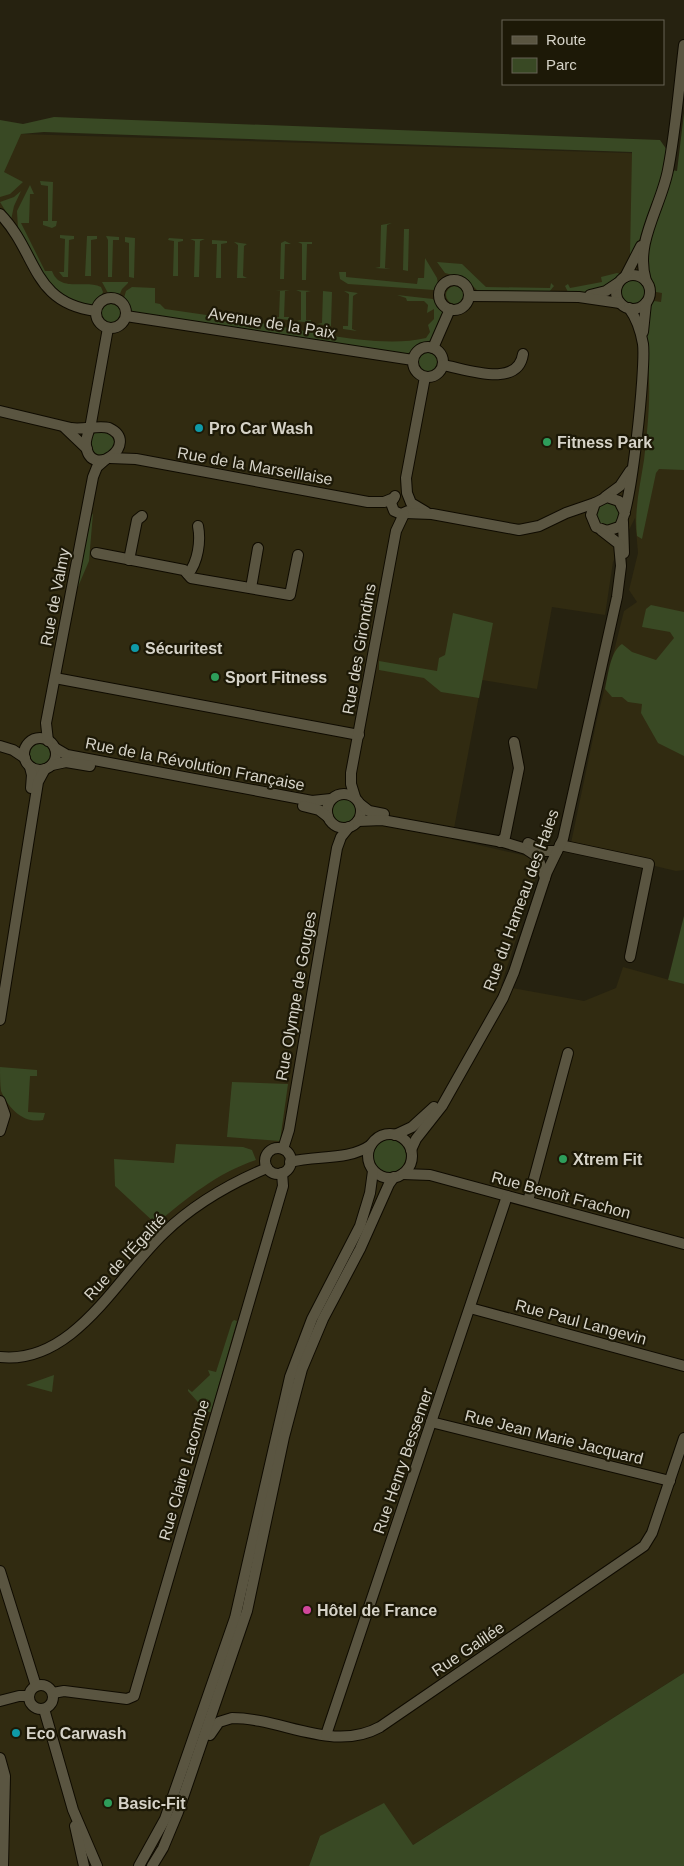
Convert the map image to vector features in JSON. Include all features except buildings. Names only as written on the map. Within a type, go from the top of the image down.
[{"type":"street","points":[[620,303],[616,292],[645,239],[662,193],[668,169],[684,45]]},
{"type":"street","points":[[0,214],[22,244],[50,292],[71,306],[96,312]]},
{"type":"street","points":[[643,343],[646,303],[650,294],[642,266],[645,239]]},
{"type":"street","points":[[579,297],[606,291],[621,280],[637,276],[646,281]]},
{"type":"street","points":[[454,280],[463,282],[468,288],[469,296],[463,307],[450,309],[443,305],[440,296],[441,287],[446,282],[454,280]]},
{"type":"street","points":[[469,296],[579,297],[620,303],[629,308],[638,308],[646,303]]},
{"type":"street","points":[[115,299],[123,304],[126,316],[120,326],[108,328],[99,323],[96,312],[103,300],[115,299]]},
{"type":"street","points":[[629,308],[638,324],[643,343]]},
{"type":"street","points":[[433,348],[450,309]]},
{"type":"street","name":"Avenue de la Paix","points":[[126,316],[413,360]]},
{"type":"street","points":[[95,430],[94,404],[108,328]]},
{"type":"street","name":"Rue du Hameau des Haies","points":[[411,1154],[416,1139],[442,1106],[510,981],[545,878],[559,848],[614,613],[625,548],[624,517],[634,458],[643,375],[643,343]]},
{"type":"street","points":[[433,348],[441,355],[443,365],[436,375],[425,377],[415,370],[413,360],[419,350],[433,348]]},
{"type":"street","points":[[443,365],[503,375],[517,367],[523,354]]},
{"type":"street","points":[[399,512],[410,509],[406,478],[425,377]]},
{"type":"street","points":[[88,452],[97,418],[94,404]]},
{"type":"street","points":[[0,411],[61,426],[114,432],[118,442],[127,454],[136,459]]},
{"type":"street","points":[[61,426],[72,433],[88,452],[98,460],[108,459],[117,451],[118,442]]},
{"type":"street","name":"Rue de Valmy","points":[[88,452],[93,477]]},
{"type":"street","points":[[605,497],[618,500],[624,517],[614,530],[601,530],[592,521],[591,511],[594,504],[622,484],[634,458]]},
{"type":"street","name":"Rue de Valmy","points":[[32,741],[42,732],[46,723],[93,477],[98,467],[108,459]]},
{"type":"street","name":"Rue de la Marseillaise","points":[[108,459],[136,459],[368,502],[399,512],[432,514],[520,530],[535,527],[594,504]]},
{"type":"street","points":[[395,497],[406,478]]},
{"type":"street","name":"Rue de la Marseillaise","points":[[368,502],[384,502],[395,497],[409,500],[418,509],[432,514]]},
{"type":"street","name":"Rue des Girondins","points":[[357,800],[351,784],[352,773],[399,512],[391,505],[395,497]]},
{"type":"street","name":"Rue de la Marseillaise","points":[[556,518],[578,514],[592,521]]},
{"type":"street","points":[[129,560],[136,520],[142,516]]},
{"type":"street","points":[[190,576],[200,534],[198,526]]},
{"type":"street","name":"Rue du Hameau des Haies","points":[[601,530],[619,544],[621,566]]},
{"type":"street","points":[[251,588],[258,548]]},
{"type":"street","points":[[96,553],[184,570],[190,576],[290,595],[298,555]]},
{"type":"street","points":[[55,678],[359,735]]},
{"type":"street","name":"Rue de Valmy","points":[[46,723],[52,744]]},
{"type":"street","points":[[0,982],[32,780],[25,750],[32,741]]},
{"type":"street","points":[[0,1020],[38,782],[56,758],[52,744],[32,741],[18,747],[2,746]]},
{"type":"street","points":[[503,839],[519,768],[514,742]]},
{"type":"street","name":"Rue de la Révolution Française","points":[[52,744],[67,755],[305,800],[319,802],[334,797]]},
{"type":"street","points":[[2,746],[16,751],[37,770],[48,767]]},
{"type":"street","name":"Rue de la Révolution Française","points":[[48,767],[61,762],[76,764],[312,808],[322,811],[330,820]]},
{"type":"street","name":"Rue des Girondins","points":[[334,797],[348,782],[352,773]]},
{"type":"street","points":[[545,878],[540,860],[533,852],[503,839],[373,812],[347,794],[334,797],[328,806],[330,820],[341,828],[349,827],[358,821],[377,819],[503,839],[526,842],[547,852],[559,848],[649,864],[630,957]]},
{"type":"street","points":[[357,800],[361,814],[358,821]]},
{"type":"street","name":"Rue Olympe de Gouges","points":[[330,820],[337,848]]},
{"type":"street","name":"Rue Olympe de Gouges","points":[[283,1149],[289,1130],[337,848],[341,837],[349,827]]},
{"type":"street","points":[[528,1201],[568,1053]]},
{"type":"street","name":"Rue du Hameau des Haies","points":[[395,1134],[407,1130],[423,1119],[452,1087]]},
{"type":"street","points":[[0,1101],[5,1118],[0,1131]]},
{"type":"street","points":[[152,1866],[169,1835],[200,1753],[251,1598],[284,1437],[300,1377],[323,1319],[360,1249],[389,1184],[408,1168],[411,1154],[404,1139],[395,1134],[382,1135],[371,1145],[358,1152],[346,1155],[311,1157],[290,1162]]},
{"type":"street","points":[[139,1866],[165,1820],[235,1618],[248,1570],[278,1424],[290,1377],[312,1319],[360,1226],[370,1193],[371,1167],[368,1154],[371,1145]]},
{"type":"street","points":[[276,1148],[283,1149],[289,1155],[290,1162],[288,1168],[282,1173],[274,1173],[267,1168],[265,1161],[267,1153],[276,1148]]},
{"type":"street","name":"Rue Benoît Frachon","points":[[411,1154],[419,1169],[430,1175],[684,1244]]},
{"type":"street","points":[[346,1155],[359,1158],[382,1177],[399,1176]]},
{"type":"street","name":"Rue de l'Égalité","points":[[1,1357],[28,1355],[51,1346],[70,1334],[100,1306],[149,1248],[179,1220],[220,1191],[267,1168]]},
{"type":"street","name":"Rue Claire Lacombe","points":[[53,1693],[64,1691],[127,1699],[134,1696],[282,1186],[282,1173]]},
{"type":"street","name":"Rue Benoît Frachon","points":[[399,1176],[430,1175]]},
{"type":"street","name":"Rue Henry Bessemer","points":[[326,1735],[507,1196]]},
{"type":"street","name":"Rue Paul Langevin","points":[[470,1308],[684,1366]]},
{"type":"street","name":"Rue Jean Marie Jacquard","points":[[431,1422],[670,1481]]},
{"type":"street","name":"Rue Galilée","points":[[200,1753],[217,1724],[229,1718],[246,1719],[326,1735],[353,1736],[380,1727],[636,1553],[650,1537],[684,1438]]},
{"type":"street","points":[[0,1571],[36,1686]]},
{"type":"street","points":[[29,1696],[33,1706],[44,1709],[52,1704],[53,1693],[45,1686],[36,1686]]},
{"type":"street","points":[[29,1696],[36,1686]]},
{"type":"street","points":[[0,1701],[29,1696]]},
{"type":"street","points":[[44,1709],[73,1810],[84,1866]]},
{"type":"street","points":[[0,1758],[5,1776],[3,1866]]},
{"type":"street","points":[[73,1810],[97,1866]]},
{"type":"shaded area","points":[[0,129],[21,134],[659,154],[664,272],[658,338],[684,463],[684,870],[676,871],[655,866],[653,861],[571,843],[597,719],[624,611],[637,602],[629,590],[638,553],[635,518],[613,562],[605,615],[552,607],[537,689],[482,680],[452,839],[531,857],[537,874],[501,986],[584,1001],[616,988],[623,967],[684,984],[684,1673],[413,1845],[320,1836],[309,1866],[0,1866]]},
{"type":"green space","points":[[684,113],[684,470],[659,469],[656,473],[642,539],[637,536],[636,517],[649,410],[646,328],[650,308],[654,301],[661,302],[662,293],[656,292],[655,285],[647,273],[645,256],[672,170],[677,171]]},
{"type":"green space","points":[[54,117],[660,140],[667,150],[662,177],[650,218],[630,255],[632,152],[44,132],[21,134],[4,172],[23,182],[10,194],[0,197],[0,120],[23,124]]},
{"type":"green space","points":[[40,181],[53,182],[52,221],[57,221],[56,226],[52,228],[43,225],[43,221],[48,221],[48,186],[41,185]]},
{"type":"green space","points":[[30,185],[34,194],[30,194],[29,223],[21,223],[45,271],[52,271],[56,278],[67,284],[88,284],[101,287],[103,292],[101,298],[90,306],[73,303],[47,284],[18,229],[17,211]]},
{"type":"green space","points":[[21,191],[14,206],[11,220],[0,202],[14,197]]},
{"type":"green space","points":[[392,223],[387,225],[385,268],[391,269],[375,268],[380,267],[381,225]]},
{"type":"green space","points":[[404,229],[409,229],[408,271],[403,270]]},
{"type":"green space","points":[[60,235],[74,236],[74,239],[69,240],[68,277],[63,277],[59,272],[64,272],[65,239],[60,238]]},
{"type":"green space","points":[[87,236],[97,236],[97,239],[91,240],[91,276],[85,276]]},
{"type":"green space","points":[[106,236],[119,237],[119,240],[113,240],[112,277],[108,277],[108,240]]},
{"type":"green space","points":[[125,237],[135,238],[134,278],[129,277],[129,243],[125,242]]},
{"type":"green space","points":[[169,238],[183,239],[183,241],[178,242],[178,276],[173,276],[174,241],[168,240]]},
{"type":"green space","points":[[190,239],[205,239],[200,241],[199,277],[194,277],[195,241]]},
{"type":"green space","points":[[212,240],[227,241],[227,243],[221,244],[221,278],[216,278],[217,244],[212,244]]},
{"type":"green space","points":[[285,241],[291,244],[285,244],[284,279],[280,279],[281,243]]},
{"type":"green space","points":[[234,242],[247,244],[244,246],[243,276],[247,278],[237,278],[238,245]]},
{"type":"green space","points":[[298,242],[312,242],[312,244],[307,244],[306,280],[302,280],[302,244]]},
{"type":"green space","points":[[425,258],[437,278],[438,284],[434,290],[348,284],[340,279],[339,272],[346,272],[346,277],[417,284],[418,278],[424,278]]},
{"type":"green space","points":[[437,262],[462,264],[486,287],[550,288],[551,283],[554,286],[549,292],[478,291],[464,278],[445,273]]},
{"type":"green space","points":[[620,274],[609,284],[590,292],[568,292],[565,286],[568,284],[570,288],[602,282],[601,277]]},
{"type":"green space","points":[[633,280],[642,283],[645,292],[642,301],[633,304],[624,301],[621,292],[624,283]]},
{"type":"green space","points":[[102,282],[128,283],[122,289],[119,296],[109,295]]},
{"type":"green space","points":[[451,286],[459,286],[464,291],[462,302],[451,304],[446,299],[446,291]]},
{"type":"green space","points":[[132,287],[155,288],[155,303],[160,304],[165,309],[248,321],[247,327],[261,329],[261,323],[344,338],[366,340],[408,341],[426,338],[430,332],[428,325],[434,319],[434,309],[427,313],[428,305],[424,301],[407,301],[406,298],[397,295],[433,299],[443,314],[432,340],[405,355],[135,313],[131,311],[124,298],[126,291]]},
{"type":"green space","points":[[290,290],[285,291],[284,317],[289,317],[289,320],[274,318],[279,317],[280,291],[275,291]]},
{"type":"green space","points":[[296,290],[311,291],[306,292],[306,320],[311,320],[311,323],[296,321],[301,320],[301,292]]},
{"type":"green space","points":[[323,291],[332,292],[331,326],[317,324],[322,323]]},
{"type":"green space","points":[[344,291],[358,293],[353,296],[352,329],[357,331],[343,329],[343,326],[348,326],[349,294]]},
{"type":"green space","points":[[111,304],[118,307],[121,314],[118,321],[111,324],[104,321],[101,314],[104,307]]},
{"type":"green space","points":[[427,352],[434,355],[437,362],[434,369],[427,372],[420,369],[417,362],[420,355]]},
{"type":"green space","points":[[102,431],[111,434],[114,443],[111,452],[102,455],[93,452],[90,443],[93,434]]},
{"type":"green space","points":[[608,502],[613,503],[619,509],[619,519],[613,525],[608,526],[603,525],[597,519],[596,514],[597,509],[603,503]]},
{"type":"green space","points":[[93,513],[89,561],[77,589],[88,524]]},
{"type":"green space","points":[[651,605],[684,612],[684,756],[658,743],[641,713],[642,704],[628,702],[622,697],[612,697],[605,689],[612,658],[618,647],[622,644],[632,652],[656,660],[674,638],[670,632],[642,627],[646,609]]},
{"type":"green space","points":[[453,613],[493,623],[479,698],[441,692],[424,678],[379,670],[379,661],[437,671],[439,658],[445,655]]},
{"type":"green space","points":[[40,743],[48,746],[51,754],[48,762],[40,765],[32,762],[29,754],[32,746]]},
{"type":"green space","points":[[344,799],[353,802],[356,811],[353,820],[344,823],[335,820],[332,811],[335,802]]},
{"type":"green space","points":[[684,916],[684,984],[668,980]]},
{"type":"green space","points":[[0,1067],[37,1070],[37,1076],[30,1076],[28,1112],[45,1113],[43,1120],[29,1120],[12,1109],[1,1091]]},
{"type":"green space","points":[[232,1082],[288,1084],[280,1141],[227,1137]]},
{"type":"green space","points":[[389,1139],[396,1140],[401,1144],[405,1149],[405,1163],[401,1168],[396,1172],[389,1173],[382,1172],[377,1168],[373,1163],[372,1156],[373,1149],[377,1144],[382,1140]]},
{"type":"green space","points":[[176,1144],[243,1147],[252,1150],[256,1160],[215,1179],[156,1224],[115,1186],[114,1159],[174,1163]]},
{"type":"green space","points":[[234,1320],[237,1321],[211,1412],[207,1412],[188,1389],[192,1392],[210,1375],[208,1370],[216,1372]]},
{"type":"green space","points":[[54,1375],[52,1392],[26,1385]]},
{"type":"green space","points":[[684,1673],[684,1866],[309,1866],[320,1836],[384,1803],[413,1845]]},
{"type":"place","name":"Pro Car Wash","points":[[199,428]]},
{"type":"place","name":"Fitness Park","points":[[547,442]]},
{"type":"place","name":"Sécuritest","points":[[135,648]]},
{"type":"place","name":"Sport Fitness","points":[[215,677]]},
{"type":"place","name":"Xtrem Fit","points":[[563,1159]]},
{"type":"place","name":"Hôtel de France","points":[[307,1610]]},
{"type":"place","name":"Eco Carwash","points":[[16,1733]]},
{"type":"place","name":"Basic-Fit","points":[[108,1803]]}]
